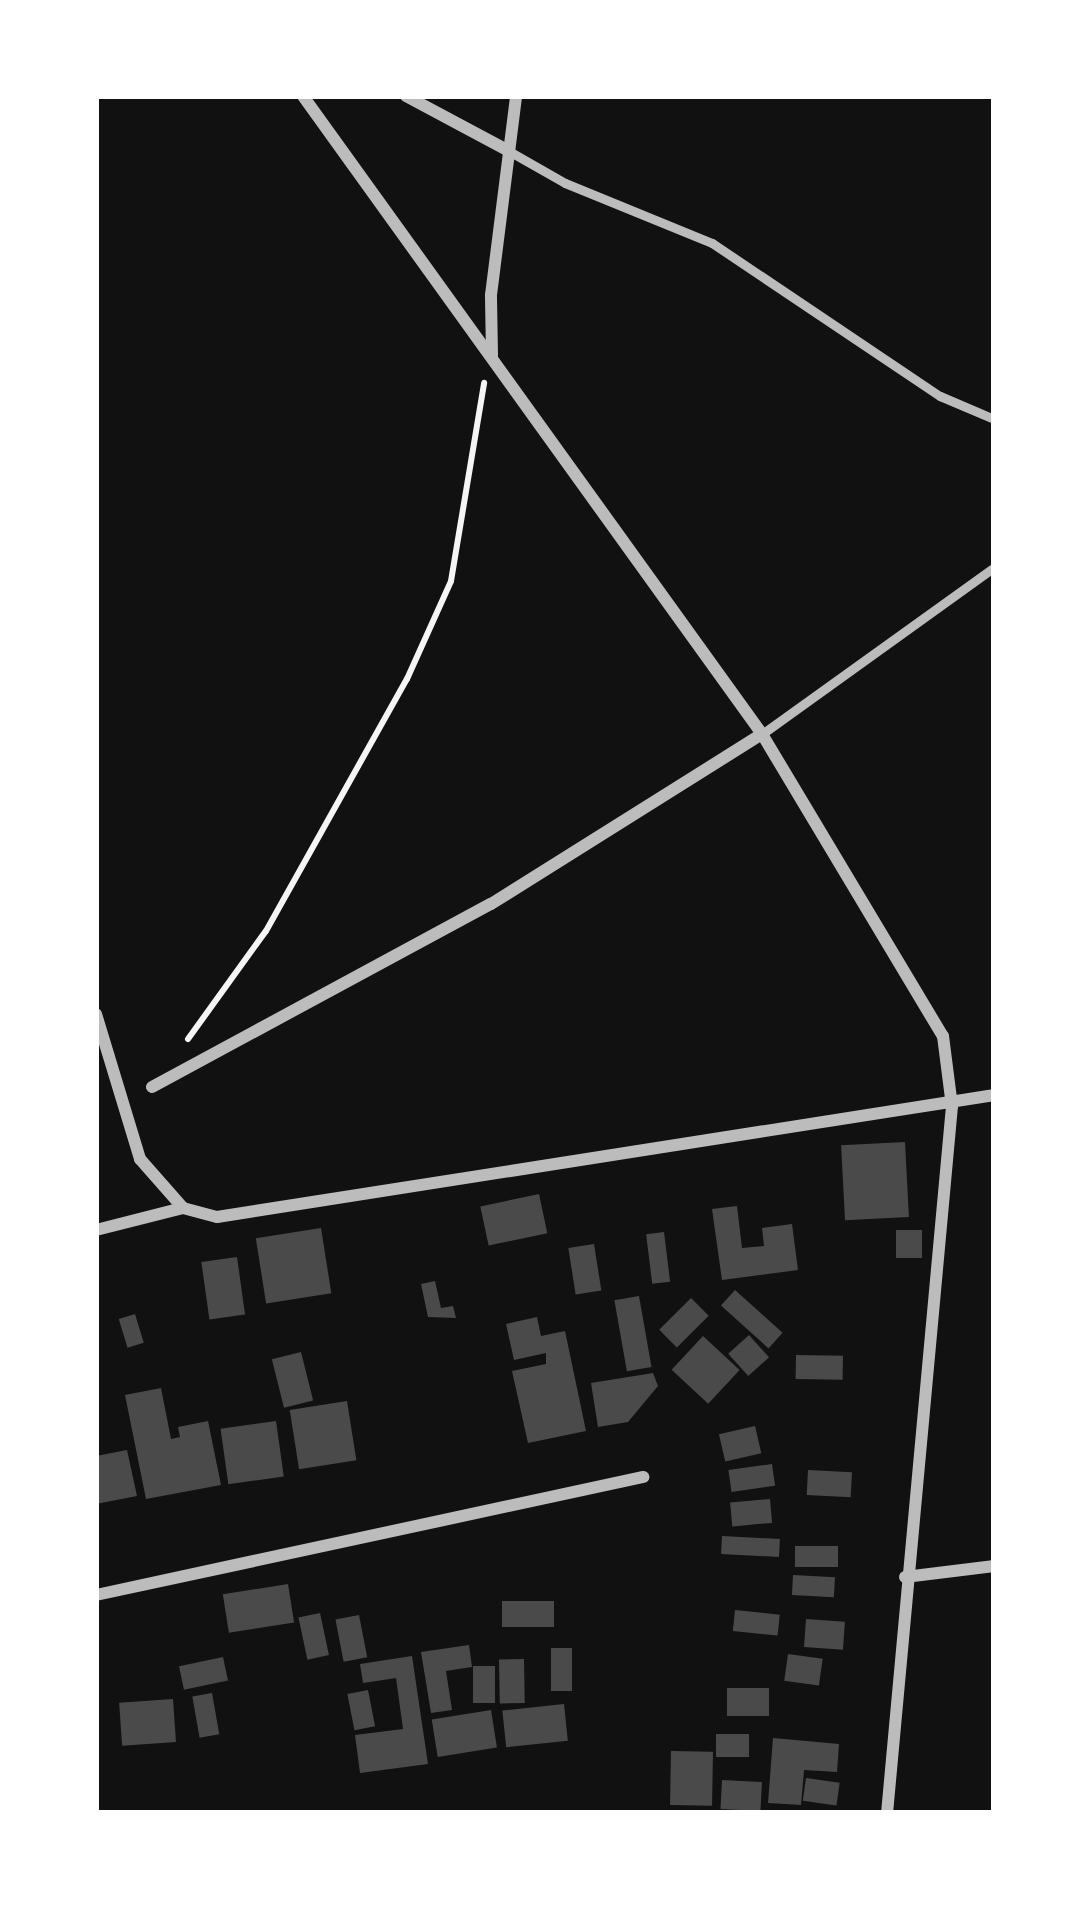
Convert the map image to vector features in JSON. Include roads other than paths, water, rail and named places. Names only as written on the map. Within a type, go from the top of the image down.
[{"type":"street","points":[[303,96],[762,734],[926,1000],[950,1058],[952,1106],[905,1577],[887,1813]]},
{"type":"street","points":[[406,96],[507,150]]},
{"type":"street","points":[[492,356],[507,150],[516,96]]},
{"type":"street","points":[[152,1088],[491,904],[762,734]]},
{"type":"street","points":[[96,1014],[123,1122],[159,1188],[183,1208]]},
{"type":"street","points":[[96,1230],[183,1208],[244,1216],[952,1106],[994,1095]]},
{"type":"street","points":[[96,1595],[643,1478]]},
{"type":"street","points":[[905,1577],[994,1566]]},
{"type":"lane","points":[[507,150],[565,183],[712,243],[940,396],[994,419]]},
{"type":"lane","points":[[762,734],[994,567]]}]
